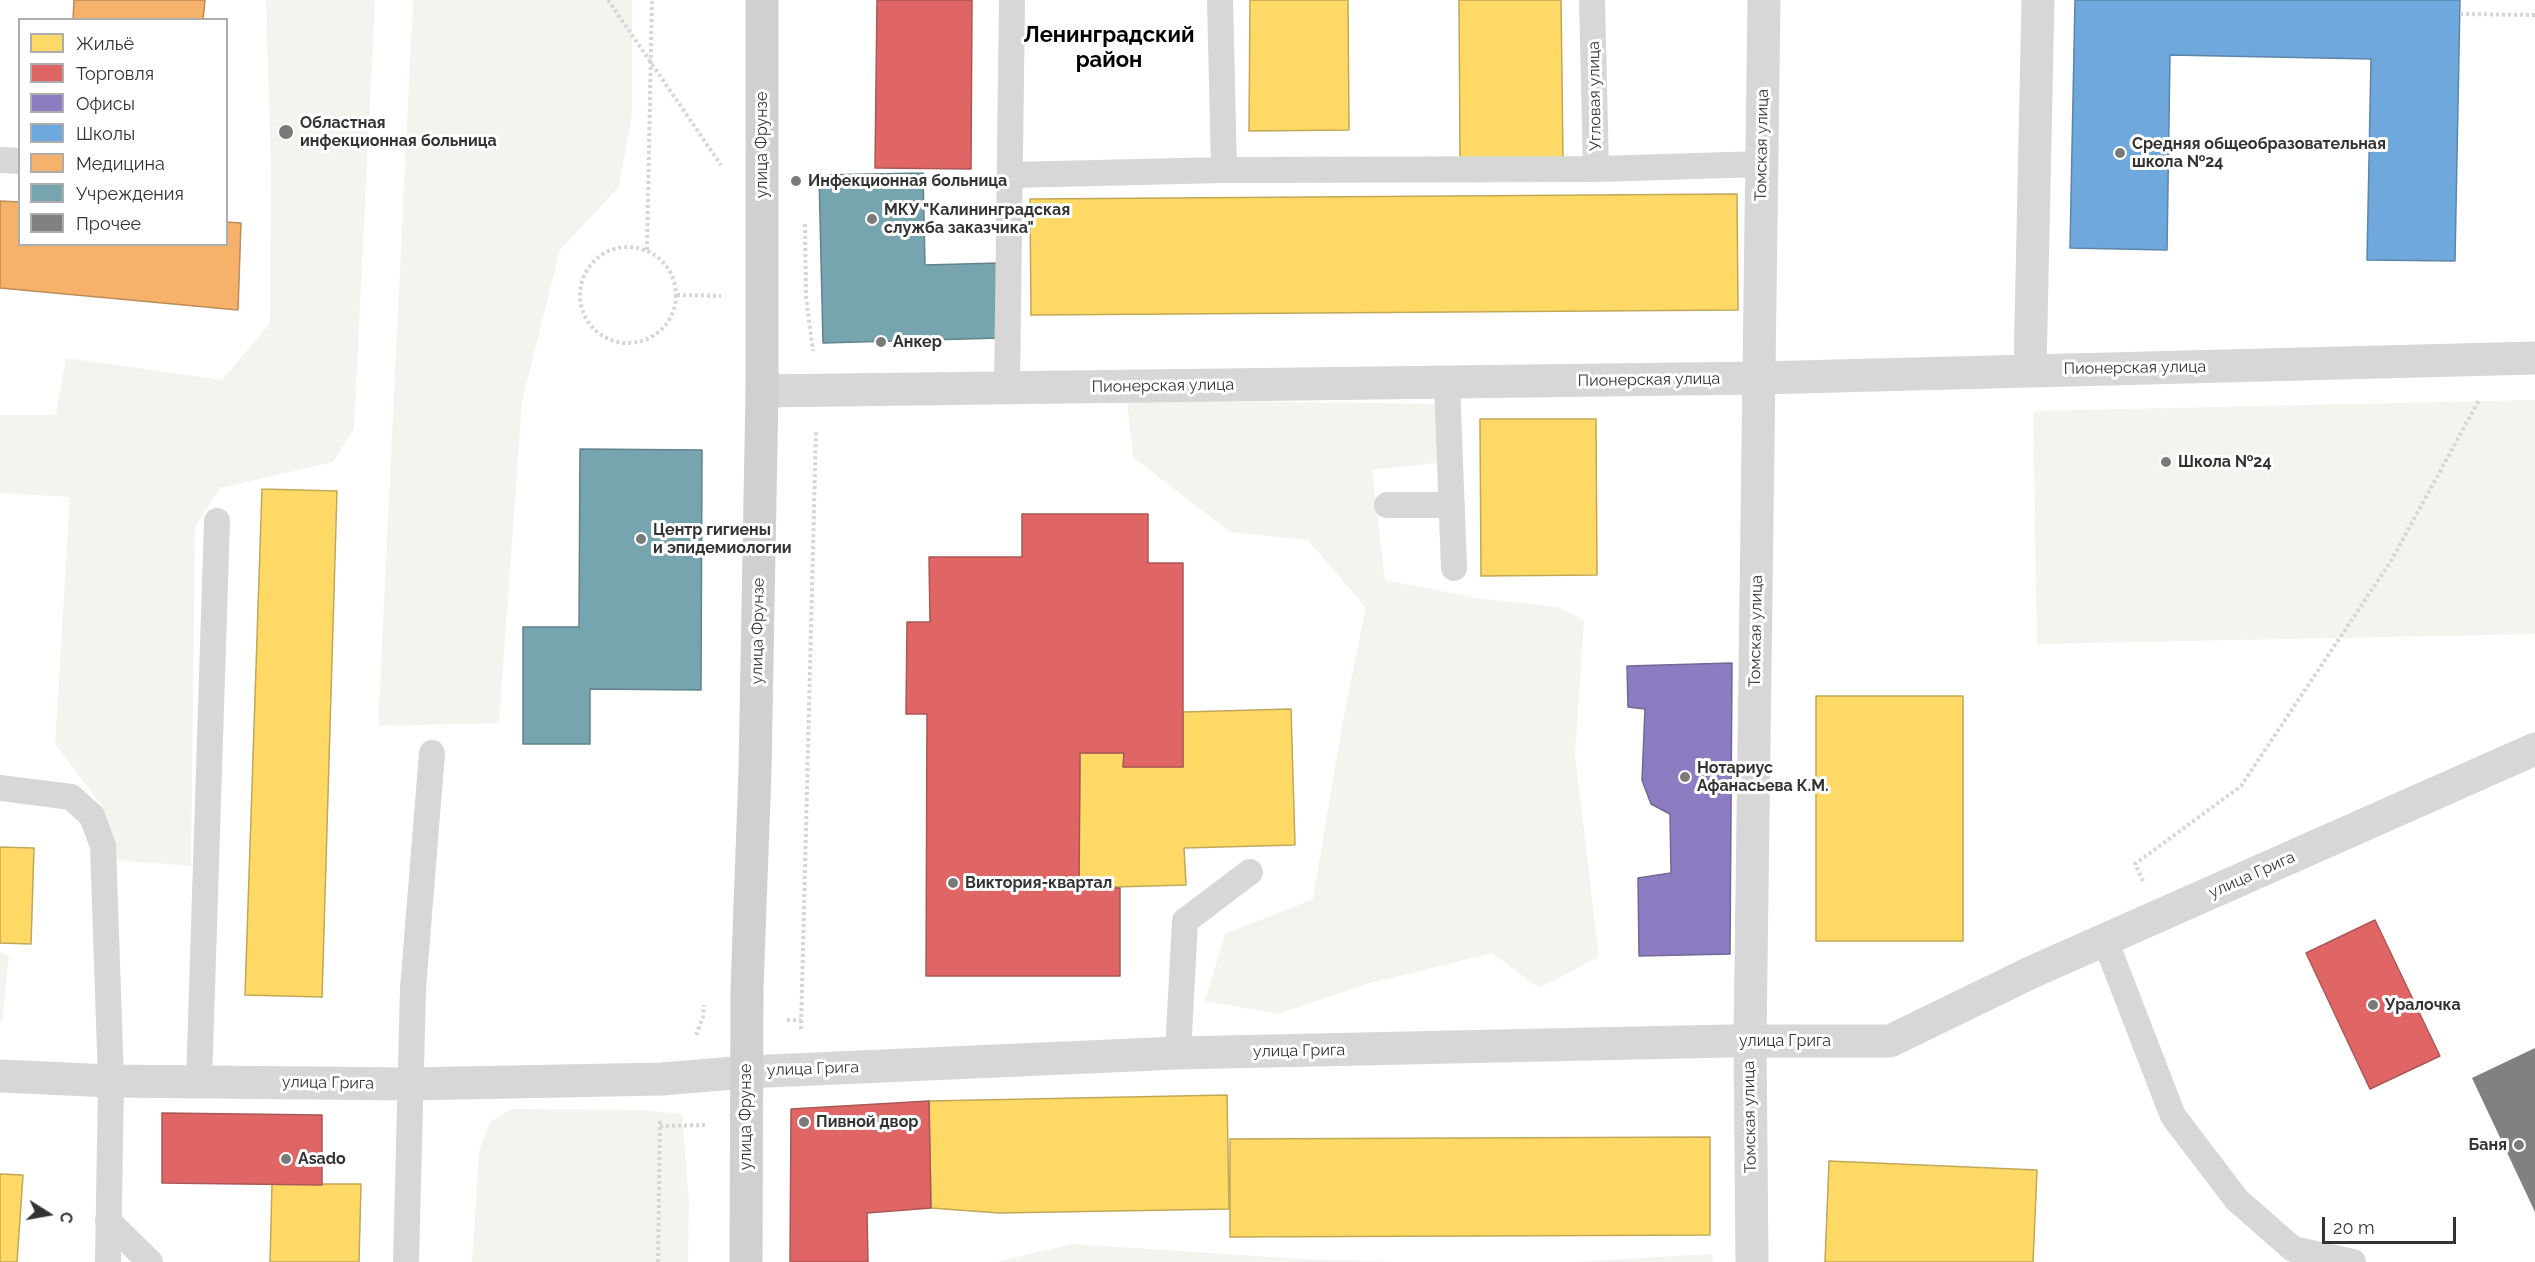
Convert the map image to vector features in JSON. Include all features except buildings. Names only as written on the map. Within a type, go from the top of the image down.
[{"type":"main road","name":"улица Фрунзе","points":[[746,1262],[747,989],[755,770],[762,391],[762,0]]},
{"type":"street","name":"Томская улица","points":[[1752,1262],[1750,1041],[1764,0]]},
{"type":"street","points":[[2030,371],[2038,0]]},
{"type":"street","name":"Пионерская улица","points":[[762,391],[1759,378],[2535,358]]},
{"type":"street","name":"улица Грига","points":[[0,1076],[111,1081],[409,1084],[662,1079],[746,1072],[1178,1053],[1750,1041],[1890,1041],[2032,972],[2535,749]]},
{"type":"lane","points":[[1007,387],[1012,0]]},
{"type":"lane","points":[[1220,0],[1224,170]]},
{"type":"lane","name":"Угловая улица","points":[[1592,0],[1596,169],[1762,164]]},
{"type":"lane","points":[[0,160],[18,161]]},
{"type":"lane","points":[[1010,175],[1224,170],[1596,169]]},
{"type":"lane","points":[[1447,383],[1454,568]]},
{"type":"lane","points":[[1387,505],[1452,505]]},
{"type":"lane","points":[[199,1082],[217,521]]},
{"type":"lane","points":[[406,1262],[413,989],[432,753]]},
{"type":"lane","points":[[0,788],[71,797],[92,816],[103,846],[111,1081],[108,1262]]},
{"type":"lane","points":[[1178,1053],[1185,921],[1250,872]]},
{"type":"lane","points":[[2105,940],[2173,1116],[2237,1200],[2290,1256],[2353,1262]]},
{"type":"lane","points":[[108,1221],[150,1262]]},
{"type":"path","points":[[609,0],[725,171]]},
{"type":"path","points":[[647,250],[652,0]]},
{"type":"path","points":[[2460,14],[2535,15]]},
{"type":"path","points":[[797,1070],[801,1020],[817,390],[806,297],[805,214]]},
{"type":"path","points":[[628,246],[647,250],[662,261],[673,276],[677,295],[673,314],[663,329],[647,340],[628,344],[610,340],[594,330],[584,314],[580,296],[583,277],[594,261],[610,250],[628,246]]},
{"type":"path","points":[[2135,864],[2241,786],[2391,561],[2484,390],[2487,359]]},
{"type":"path","points":[[658,1262],[661,1056],[694,1042],[703,1017],[704,997]]},
{"type":"shaded area","points":[[266,0],[375,0],[354,429],[333,462],[220,488],[195,527],[191,866],[113,860],[101,805],[55,744],[70,497],[0,493],[0,415],[56,415],[66,358],[222,380],[270,323],[271,171]]},
{"type":"shaded area","points":[[413,0],[632,0],[632,113],[619,187],[560,250],[522,402],[499,723],[378,726]]},
{"type":"shaded area","points":[[1127,400],[1452,404],[1455,461],[1372,470],[1385,580],[1477,598],[1557,607],[1584,620],[1575,754],[1599,957],[1539,988],[1492,953],[1370,983],[1278,1014],[1205,1001],[1225,934],[1313,899],[1343,720],[1366,608],[1308,540],[1230,532],[1133,457]]},
{"type":"shaded area","points":[[2535,400],[2535,634],[2037,644],[2033,411]]},
{"type":"shaded area","points":[[0,952],[9,956],[2,1022],[0,1022]]},
{"type":"shaded area","points":[[512,1109],[642,1110],[682,1114],[689,1201],[688,1262],[472,1262],[479,1151],[490,1122]]},
{"type":"shaded area","points":[[1071,1244],[1304,1259],[1398,1262],[997,1262]]},
{"type":"shaded area","points":[[1711,1254],[1714,1262],[1573,1262]]},
{"type":"place","name":"Областная инфекционная больница","points":[[286,132]]},
{"type":"place","name":"Средняя общеобразовательная школа №24","points":[[2120,153]]},
{"type":"place","name":"Инфекционная больница","points":[[796,181]]},
{"type":"place","name":"МКУ \"Калининградская служба заказчика\"","points":[[872,219]]},
{"type":"place","name":"Анкер","points":[[881,342]]},
{"type":"place","name":"Школа №24","points":[[2166,462]]},
{"type":"place","name":"Центр гигиены и эпидемиологии","points":[[641,539]]},
{"type":"place","name":"Нотариус Афанасьева К.М.","points":[[1685,777]]},
{"type":"place","name":"Виктория-квартал","points":[[953,883]]},
{"type":"place","name":"Уралочка","points":[[2373,1005]]},
{"type":"place","name":"Пивной двор","points":[[804,1122]]},
{"type":"place","name":"Баня","points":[[2519,1145]]},
{"type":"place","name":"Asado","points":[[286,1159]]},
{"type":"district","name":"Ленинградский район","points":[[1109,48]]}]
